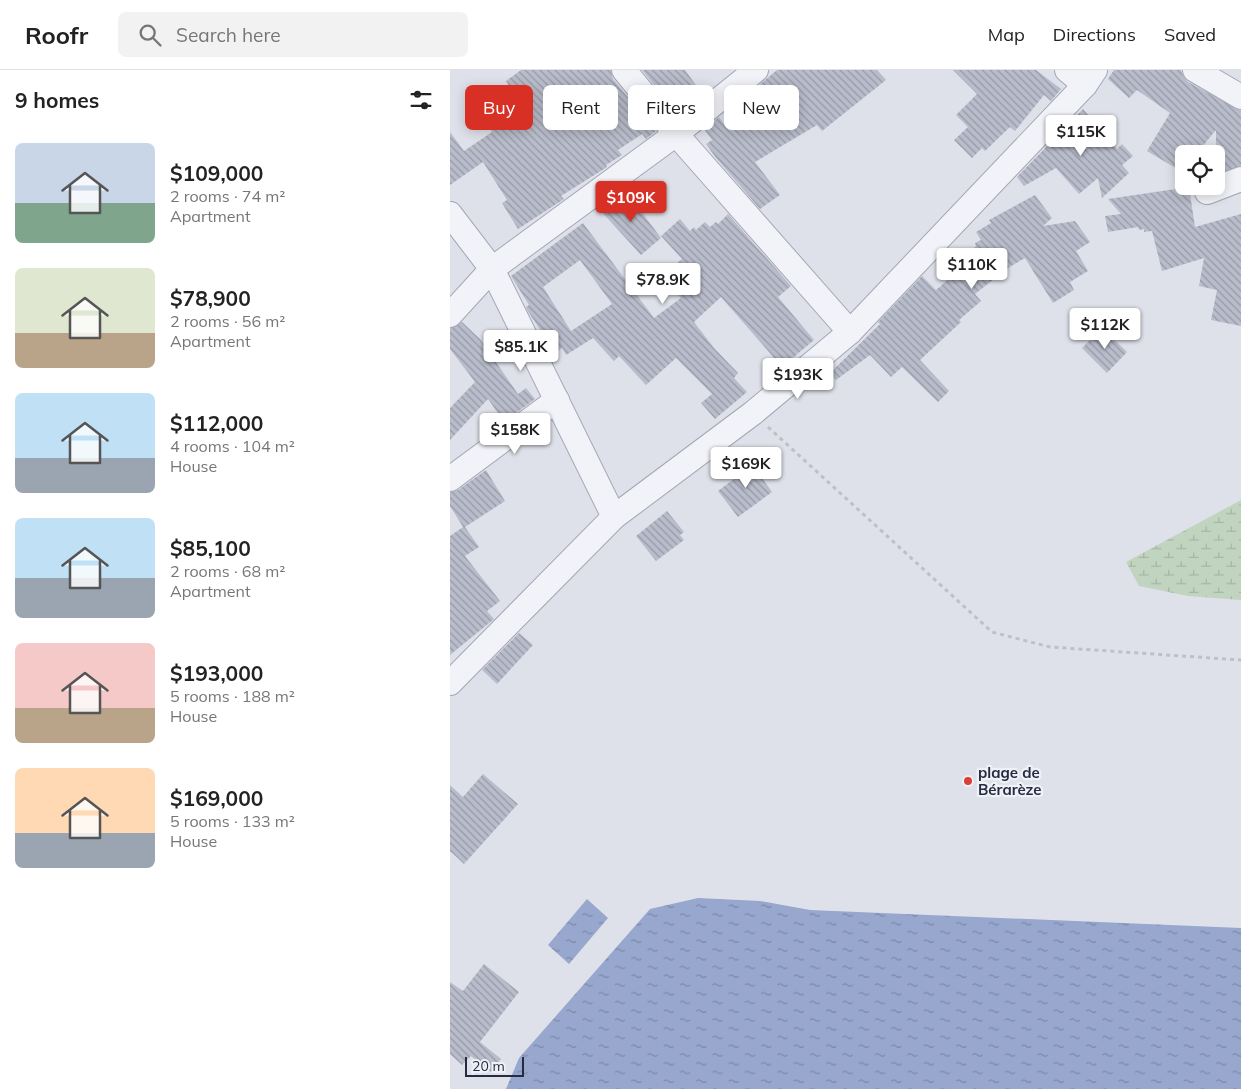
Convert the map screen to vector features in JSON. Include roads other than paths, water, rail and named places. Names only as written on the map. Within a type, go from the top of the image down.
[{"type":"street","points":[[624,70],[676,134],[850,332]]},
{"type":"street","points":[[450,315],[492,269],[676,134],[756,70]]},
{"type":"street","points":[[1195,70],[1241,97]]},
{"type":"street","points":[[450,683],[614,517],[753,413],[850,332],[1082,75]]},
{"type":"street","points":[[1225,185],[1241,180]]},
{"type":"street","points":[[450,214],[492,269],[614,517]]},
{"type":"street","points":[[450,479],[557,400]]},
{"type":"water","points":[[698,898],[760,901],[810,910],[1241,928],[1241,1089],[506,1089],[519,1058],[650,909]]},
{"type":"water","points":[[587,899],[608,918],[569,964],[548,945]]},
{"type":"place","name":"plage de Bérarèze","points":[[968,781]]}]
